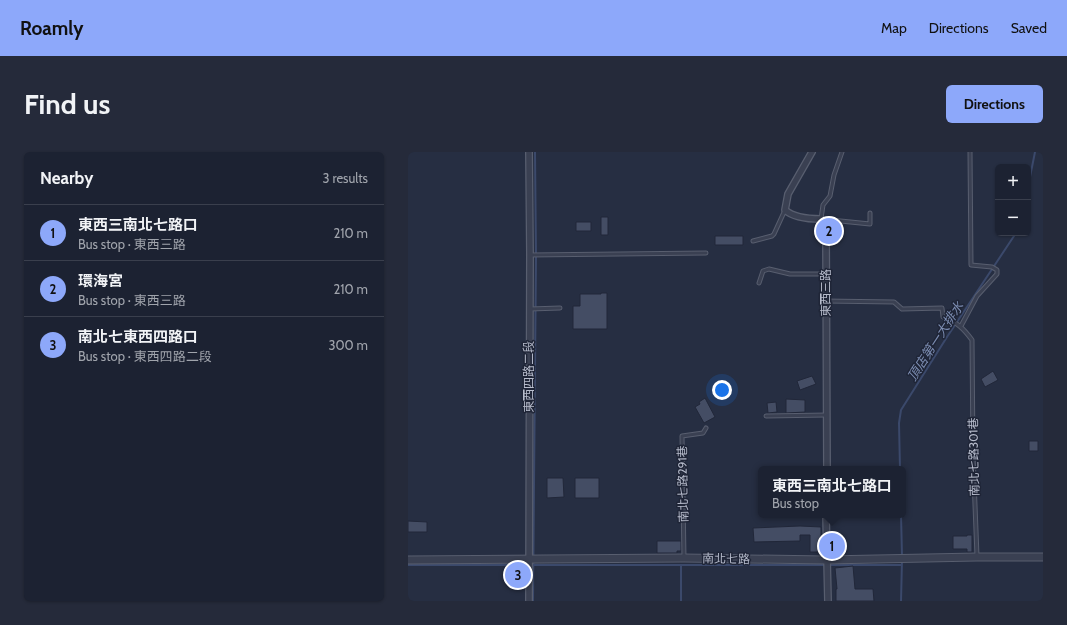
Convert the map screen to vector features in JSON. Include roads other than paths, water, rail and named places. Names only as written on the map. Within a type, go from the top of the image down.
[{"type":"street","name":"東西四路二段","points":[[529,152],[529,601]]},
{"type":"street","points":[[812,152],[788,194],[785,210],[790,214],[813,219],[821,219]]},
{"type":"street","name":"東西三路","points":[[821,219],[826,230],[825,301],[827,466]]},
{"type":"street","points":[[826,518],[828,601]]},
{"type":"street","name":"南北七路","points":[[408,560],[684,558],[826,560],[1043,557]]},
{"type":"lane","points":[[842,152],[830,196],[823,205],[821,219],[870,224],[870,213]]},
{"type":"lane","points":[[825,301],[894,302],[902,309],[942,308],[943,317],[961,326],[977,296],[997,274],[997,270],[992,267],[971,265],[970,152]]},
{"type":"lane","points":[[753,241],[772,236],[785,210]]},
{"type":"lane","points":[[530,255],[706,254]]},
{"type":"lane","points":[[759,283],[763,271],[769,268],[790,274],[826,274]]},
{"type":"lane","points":[[530,309],[560,308]]},
{"type":"lane","name":"南北七路301巷","points":[[961,326],[972,340],[973,454],[977,557]]},
{"type":"lane","points":[[766,416],[827,415]]},
{"type":"lane","name":"南北七路291巷","points":[[684,558],[682,436],[703,433],[706,428]]},
{"type":"waterway","points":[[533,601],[536,256],[535,152]]},
{"type":"waterway","name":"頂店第一大排水","points":[[1031,172],[1035,152]]},
{"type":"waterway","name":"頂店第一大排水","points":[[900,466],[899,423],[901,410],[1014,236]]},
{"type":"waterway","name":"頂店第一大排水","points":[[901,518],[902,556]]},
{"type":"waterway","name":"頂店第一大排水","points":[[901,601],[902,560]]},
{"type":"waterway","points":[[408,565],[902,565]]},
{"type":"waterway","points":[[681,566],[681,601]]},
{"type":"place","name":"環海宮","points":[[829,231]]},
{"type":"place","name":"東西三南北七路口","points":[[832,546]]},
{"type":"place","name":"南北七東西四路口","points":[[518,575]]}]
